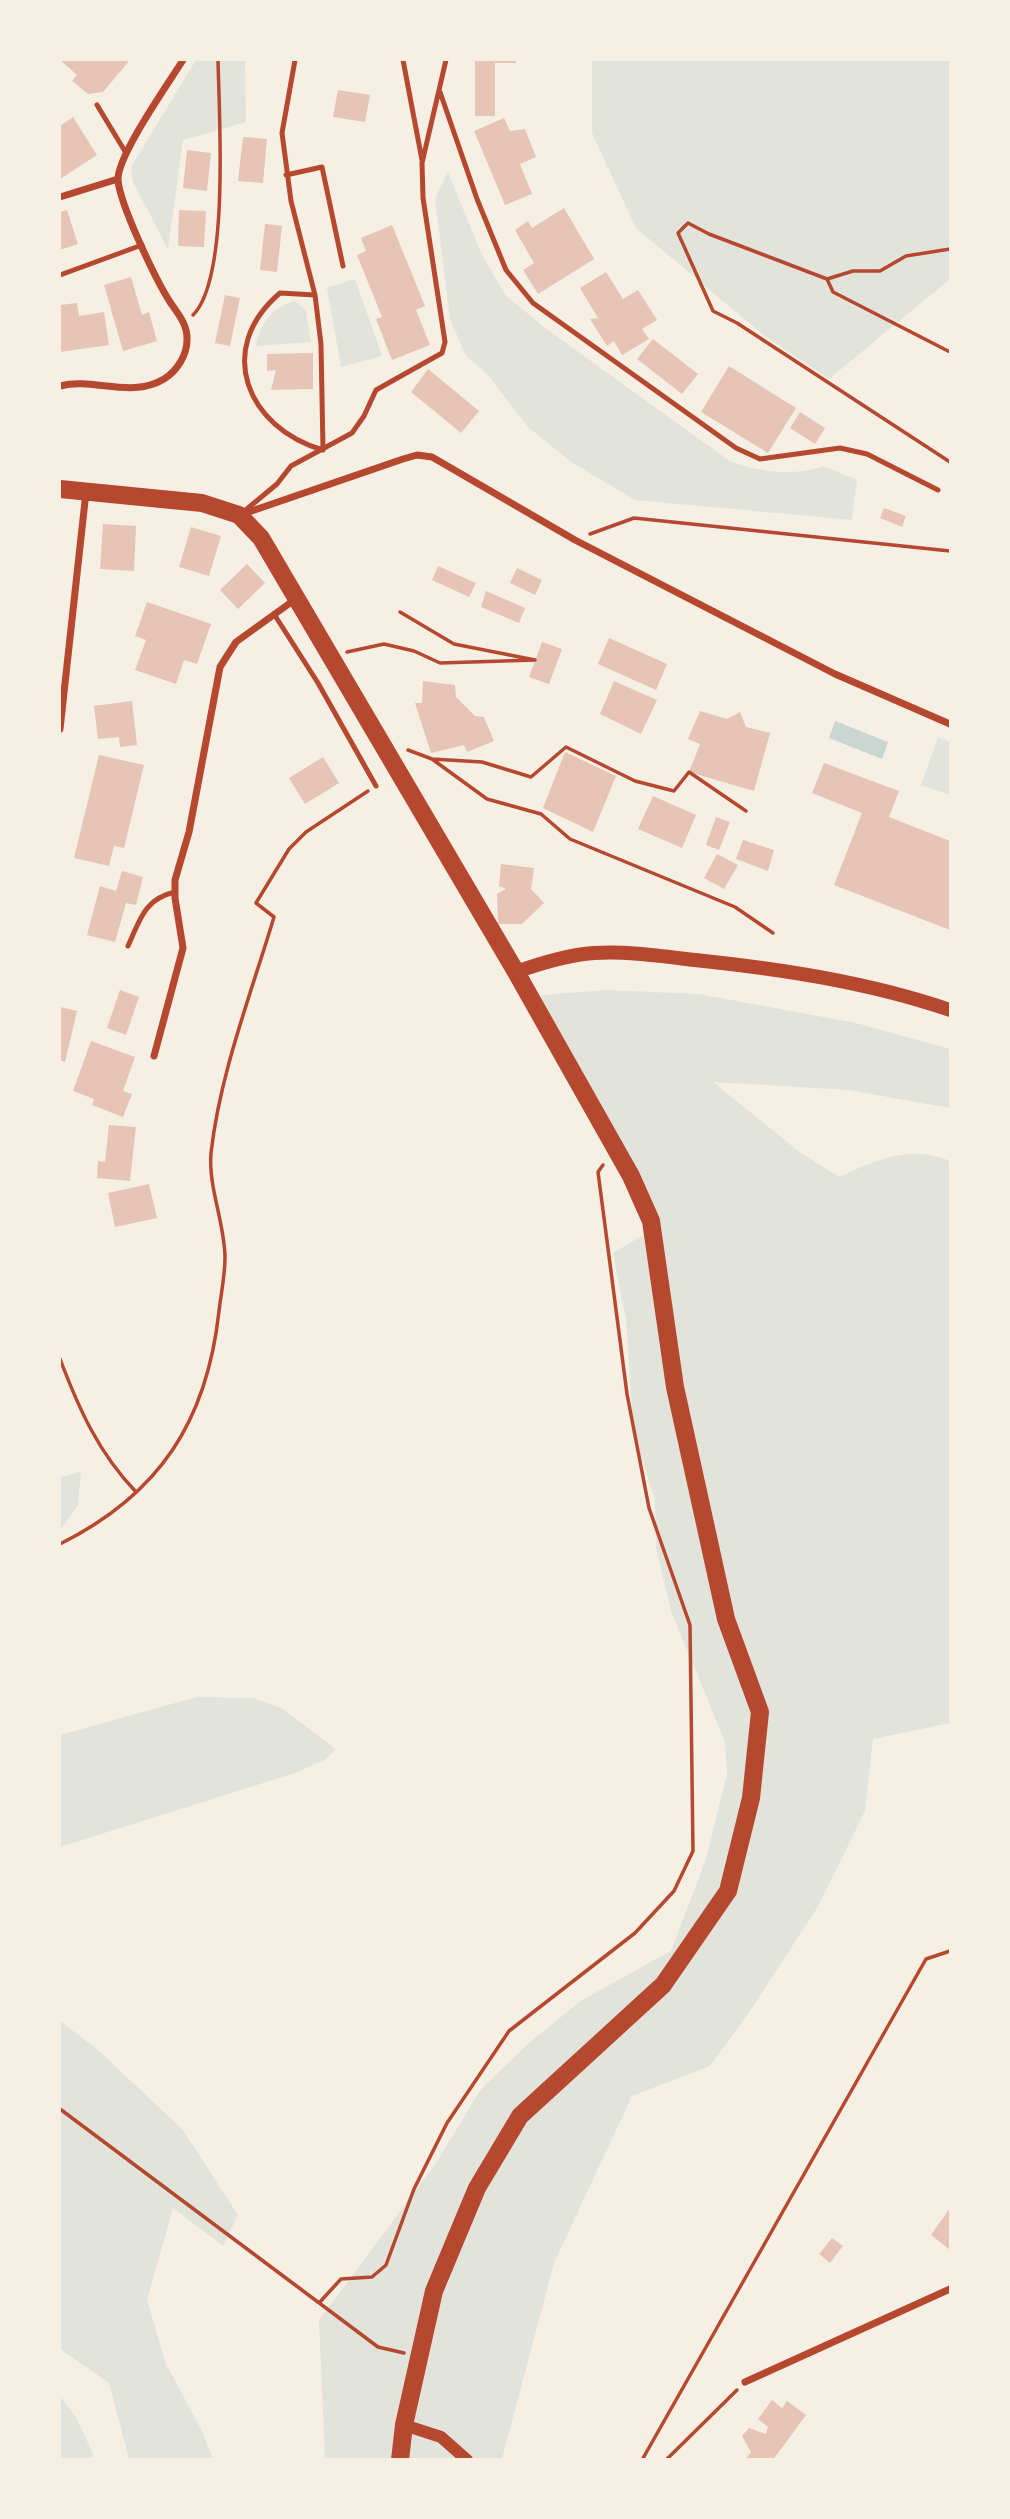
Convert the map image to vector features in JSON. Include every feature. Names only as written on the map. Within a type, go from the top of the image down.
[{"type":"main road","points":[[60,489],[202,503],[239,515],[261,538],[516,972],[616,1151],[651,1221],[676,1387],[726,1619],[760,1712],[751,1798],[728,1891],[663,1985],[520,2116],[477,2188],[435,2291],[404,2425],[400,2459]]},
{"type":"main road","points":[[516,972],[567,957],[622,953],[736,964],[823,978],[903,995],[950,1010]]},
{"type":"street","points":[[60,386],[147,387],[165,379],[186,353],[188,339],[184,324],[142,245],[118,179],[126,153],[183,60]]},
{"type":"street","points":[[60,197],[118,179]]},
{"type":"street","points":[[239,515],[417,455],[432,457],[575,540],[835,674],[950,724]]},
{"type":"street","points":[[60,729],[86,491]]},
{"type":"street","points":[[154,1056],[183,948],[175,892],[220,667],[236,642],[297,598]]},
{"type":"street","points":[[745,2382],[950,2290]]},
{"type":"street","points":[[404,2425],[441,2437],[467,2459]]},
{"type":"lane","points":[[295,60],[282,133],[286,175],[315,295],[321,344],[323,450]]},
{"type":"lane","points":[[239,515],[277,484],[291,466],[352,433],[376,390],[442,353],[445,342],[423,198],[422,163],[403,60]]},
{"type":"lane","points":[[422,163],[446,60]]},
{"type":"lane","points":[[440,92],[477,199],[506,270],[533,303],[736,448],[760,459],[840,448],[867,454],[938,490]]},
{"type":"lane","points":[[97,105],[126,153]]},
{"type":"lane","points":[[286,175],[322,167],[342,266]]},
{"type":"lane","points":[[60,275],[142,245]]},
{"type":"lane","points":[[315,295],[280,293],[267,304],[251,327],[245,351],[245,377],[254,401],[274,424],[303,444],[323,450]]},
{"type":"lane","points":[[274,614],[318,683],[376,786]]},
{"type":"lane","points":[[128,946],[145,906],[163,895],[175,892]]},
{"type":"path","points":[[184,324],[202,306],[213,268],[220,190],[218,60]]},
{"type":"path","points":[[950,249],[906,256],[880,271],[853,271],[827,279],[709,234],[688,223],[678,233],[713,311],[737,323],[950,461]]},
{"type":"path","points":[[827,279],[832,292],[950,352]]},
{"type":"path","points":[[575,540],[634,518],[950,551]]},
{"type":"path","points":[[331,655],[384,645],[414,651],[440,663],[535,660],[454,644],[400,612]]},
{"type":"path","points":[[746,811],[689,772],[674,790],[635,781],[566,747],[531,777],[482,762],[432,759],[487,799],[541,814],[570,839],[735,907],[773,933]]},
{"type":"path","points":[[60,1544],[99,1520],[136,1492],[176,1449],[201,1396],[215,1343],[225,1258],[211,1158],[216,1113],[274,917],[256,903],[278,864],[306,832],[376,786]]},
{"type":"path","points":[[319,2303],[341,2279],[372,2277],[386,2265],[414,2189],[447,2123],[509,2031],[635,1933],[674,1891],[693,1851],[690,1625],[649,1508],[627,1394],[598,1172],[616,1151]]},
{"type":"path","points":[[60,1359],[82,1418],[102,1452],[136,1492]]},
{"type":"path","points":[[642,2459],[926,1959],[950,1951]]},
{"type":"path","points":[[60,2109],[378,2347],[420,2356]]},
{"type":"path","points":[[666,2459],[745,2382]]},
{"type":"shaded area","points":[[196,60],[245,60],[246,122],[183,140],[168,249],[133,182],[131,167]]},
{"type":"shaded area","points":[[592,60],[950,60],[950,279],[829,379],[762,334],[636,228],[592,133]]},
{"type":"shaded area","points":[[448,172],[481,253],[506,296],[548,330],[731,462],[778,472],[824,466],[857,480],[852,520],[635,500],[571,462],[528,427],[487,374],[466,356],[450,319],[435,199]]},
{"type":"shaded area","points":[[355,279],[382,356],[341,367],[327,288]]},
{"type":"shaded area","points":[[294,301],[306,310],[311,342],[256,346],[268,318],[279,308]]},
{"type":"shaded area","points":[[835,721],[888,742],[882,759],[829,738]]},
{"type":"shaded area","points":[[938,737],[950,742],[950,795],[921,785]]},
{"type":"shaded area","points":[[606,990],[699,994],[856,1023],[950,1049],[950,1108],[849,1090],[713,1082],[797,1150],[839,1177],[893,1156],[921,1154],[950,1161],[950,1723],[873,1739],[865,1811],[817,1908],[750,2011],[710,2066],[632,2096],[554,2263],[502,2459],[325,2459],[319,2320],[436,2163],[481,2089],[530,2042],[582,2000],[671,1951],[706,1859],[727,1774],[725,1742],[671,1611],[656,1548],[655,1500],[633,1429],[626,1319],[613,1253],[655,1228],[528,1008],[543,995]]},
{"type":"shaded area","points":[[81,1472],[78,1505],[60,1531],[60,1477]]},
{"type":"shaded area","points":[[197,1697],[253,1698],[281,1708],[336,1749],[326,1759],[295,1773],[60,1847],[60,1735]]},
{"type":"shaded area","points":[[60,2021],[97,2049],[183,2130],[238,2215],[223,2246],[173,2208],[147,2299],[165,2362],[201,2429],[213,2459],[129,2459],[109,2383],[60,2349]]},
{"type":"shaded area","points":[[60,2396],[76,2417],[94,2456],[85,2459],[60,2459]]},
{"type":"building","points":[[60,60],[130,60],[103,92],[88,94],[72,81],[77,75]]},
{"type":"building","points":[[475,60],[515,60],[516,63],[495,63],[495,116],[475,116]]},
{"type":"building","points":[[338,90],[370,95],[365,122],[333,117]]},
{"type":"building","points":[[73,117],[97,155],[60,179],[60,126]]},
{"type":"building","points":[[504,118],[510,131],[525,129],[536,157],[520,164],[532,194],[505,205],[474,131]]},
{"type":"building","points":[[243,137],[267,139],[263,183],[238,181]]},
{"type":"building","points":[[187,150],[211,153],[207,191],[183,188]]},
{"type":"building","points":[[564,208],[594,259],[538,294],[523,270],[534,263],[515,230],[528,221],[532,228]]},
{"type":"building","points":[[67,210],[78,244],[60,250],[60,212]]},
{"type":"building","points":[[179,210],[206,211],[204,247],[178,246]]},
{"type":"building","points":[[265,224],[282,226],[277,272],[260,270]]},
{"type":"building","points":[[392,225],[425,306],[416,310],[430,345],[392,360],[376,319],[382,317],[357,255],[366,251],[361,238]]},
{"type":"building","points":[[606,272],[623,299],[638,290],[657,320],[642,329],[649,339],[622,355],[614,341],[607,346],[590,319],[598,318],[580,288]]},
{"type":"building","points":[[131,277],[142,315],[149,312],[157,341],[123,351],[104,285]]},
{"type":"building","points":[[225,295],[240,298],[230,346],[215,343]]},
{"type":"building","points":[[77,303],[79,316],[104,312],[109,345],[60,352],[60,305]]},
{"type":"building","points":[[653,339],[698,374],[682,394],[637,359]]},
{"type":"building","points":[[313,353],[313,389],[271,390],[276,370],[267,371],[267,354]]},
{"type":"building","points":[[729,366],[796,408],[768,453],[701,412]]},
{"type":"building","points":[[428,369],[479,411],[461,433],[411,392]]},
{"type":"building","points":[[800,412],[825,428],[815,444],[790,428]]},
{"type":"building","points":[[884,508],[906,516],[902,527],[880,518]]},
{"type":"building","points":[[103,524],[136,526],[134,571],[100,569]]},
{"type":"building","points":[[191,527],[221,536],[209,576],[179,567]]},
{"type":"building","points":[[247,564],[265,583],[238,609],[220,590]]},
{"type":"building","points":[[438,566],[476,583],[469,597],[432,580]]},
{"type":"building","points":[[517,568],[542,580],[535,595],[510,583]]},
{"type":"building","points":[[486,591],[525,608],[519,623],[481,607]]},
{"type":"building","points":[[147,602],[211,624],[197,664],[184,660],[176,684],[135,670],[146,640],[135,636]]},
{"type":"building","points":[[609,638],[667,664],[656,690],[598,664]]},
{"type":"building","points":[[542,642],[562,649],[549,684],[529,677]]},
{"type":"building","points":[[423,681],[455,685],[456,697],[475,716],[484,717],[494,741],[467,752],[464,745],[431,753],[415,703],[422,703]]},
{"type":"building","points":[[614,681],[657,700],[641,734],[600,714]]},
{"type":"building","points":[[132,701],[137,745],[120,747],[119,737],[98,739],[94,706]]},
{"type":"building","points":[[700,711],[727,719],[740,712],[746,727],[770,733],[754,791],[689,772],[700,744],[688,739]]},
{"type":"building","points":[[565,752],[616,776],[593,832],[543,808]]},
{"type":"building","points":[[99,755],[144,765],[124,848],[114,846],[109,866],[74,858]]},
{"type":"building","points":[[323,757],[339,783],[305,804],[289,778]]},
{"type":"building","points":[[824,763],[899,791],[889,817],[950,841],[950,930],[834,885],[862,813],[812,793]]},
{"type":"building","points":[[653,796],[696,815],[682,848],[638,829]]},
{"type":"building","points":[[716,817],[730,822],[719,850],[706,845]]},
{"type":"building","points":[[743,840],[774,850],[768,871],[736,859]]},
{"type":"building","points":[[717,854],[738,865],[724,889],[704,878]]},
{"type":"building","points":[[501,864],[534,868],[531,889],[544,903],[522,924],[498,924],[497,894],[506,889],[499,886]]},
{"type":"building","points":[[122,871],[143,877],[136,905],[126,903],[115,942],[87,935],[100,886],[116,891]]},
{"type":"building","points":[[120,990],[139,997],[126,1035],[107,1028]]},
{"type":"building","points":[[60,1007],[77,1011],[65,1062],[60,1060]]},
{"type":"building","points":[[91,1041],[135,1057],[123,1091],[132,1094],[123,1117],[92,1105],[94,1099],[73,1091]]},
{"type":"building","points":[[109,1125],[136,1127],[130,1181],[97,1178],[98,1161],[105,1162]]},
{"type":"building","points":[[149,1184],[157,1218],[115,1227],[108,1193]]},
{"type":"building","points":[[950,2208],[950,2250],[931,2235]]},
{"type":"building","points":[[832,2238],[843,2246],[830,2263],[819,2254]]},
{"type":"building","points":[[772,2400],[782,2408],[787,2401],[806,2415],[773,2460],[745,2460],[751,2452],[742,2436],[749,2428],[766,2434],[768,2427],[758,2419]]}]
